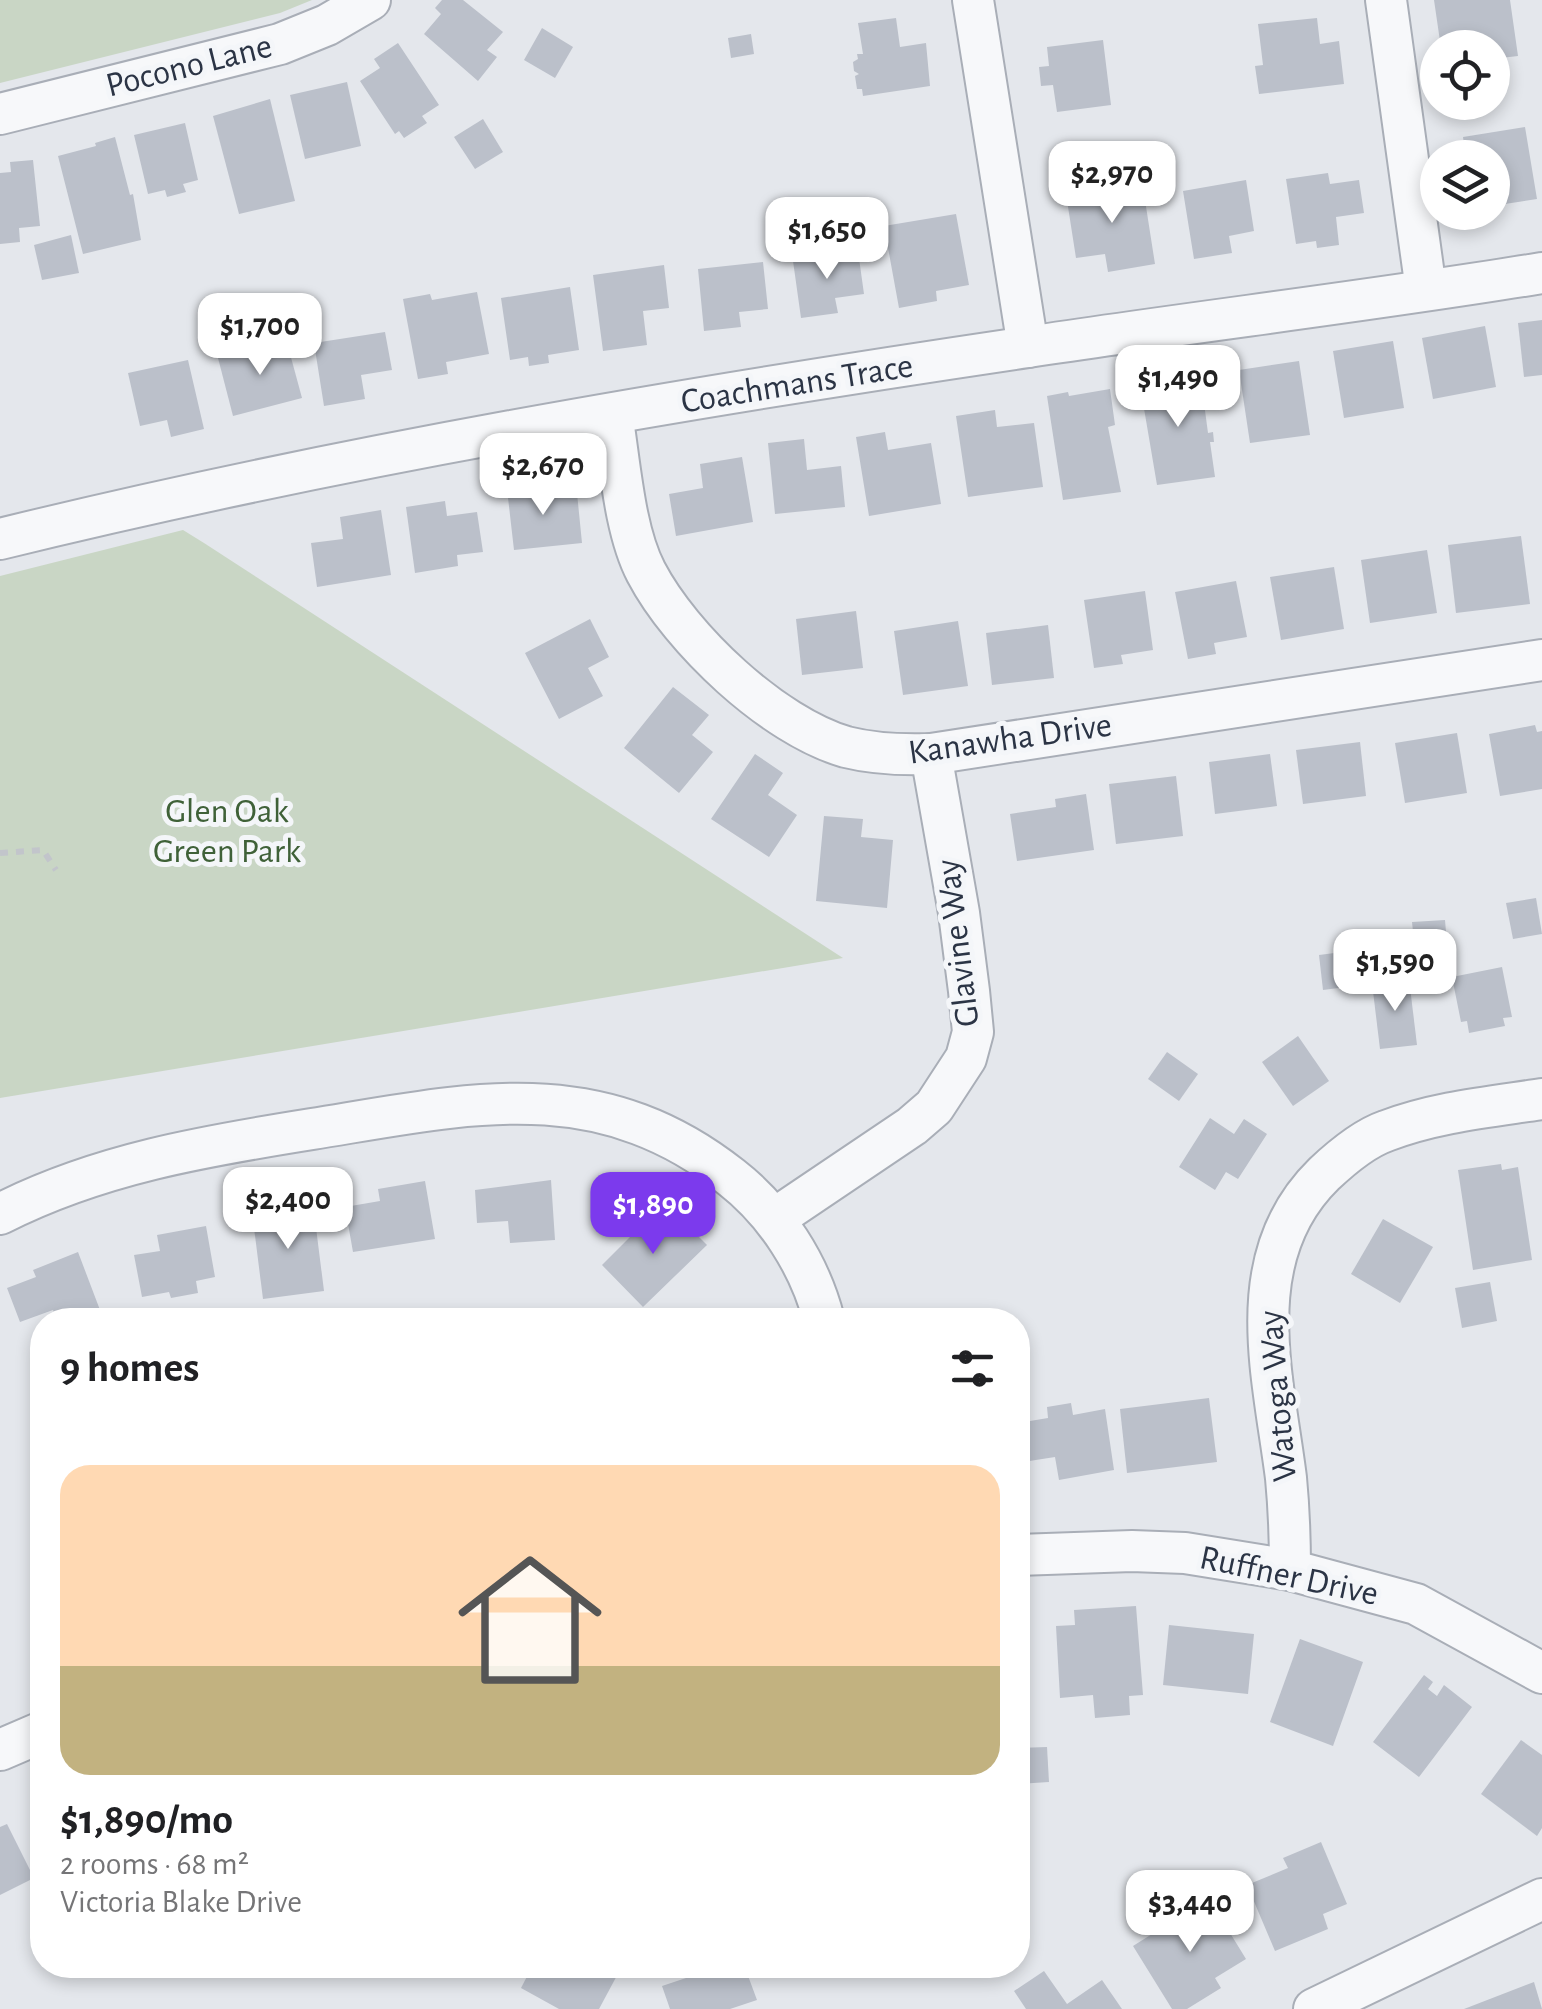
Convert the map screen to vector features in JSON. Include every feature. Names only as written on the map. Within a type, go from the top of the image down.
[{"type":"street","name":"Pocono Lane","points":[[0,114],[280,44],[328,25],[370,0]]},
{"type":"street","points":[[972,0],[1028,346]]},
{"type":"street","points":[[1386,0],[1426,290]]},
{"type":"street","name":"Coachmans Trace","points":[[0,539],[399,451],[612,414],[1028,346],[1542,273]]},
{"type":"street","name":"Kanawha Drive","points":[[612,414],[631,524],[645,570],[675,616],[715,660],[762,700],[810,732],[845,746],[892,755],[930,754],[1542,660]]},
{"type":"street","name":"Glavine Way","points":[[774,1219],[934,1108],[966,1058],[973,1032],[969,991],[930,754]]},
{"type":"street","name":"Watoga Way","points":[[1290,1570],[1286,1480],[1266,1307],[1280,1243],[1293,1214],[1311,1187],[1332,1166],[1382,1132],[1435,1116],[1542,1098]]},
{"type":"street","points":[[0,1214],[34,1197],[120,1166],[172,1154],[396,1116],[531,1102],[597,1110],[641,1122],[674,1138],[743,1186],[774,1219],[804,1267],[819,1308]]},
{"type":"street","name":"Ruffner Drive","points":[[1030,1554],[1185,1554],[1290,1570],[1416,1604],[1542,1673]]},
{"type":"street","points":[[0,1750],[30,1737]]},
{"type":"street","points":[[1314,2009],[1542,1898]]},
{"type":"path","points":[[0,853],[44,850],[56,870]]},
{"type":"green space","points":[[0,0],[312,0],[280,13],[0,83]]},
{"type":"green space","name":"Glen Oak Green Park","points":[[183,530],[843,958],[0,1098],[0,576]]},
{"type":"building","points":[[442,0],[463,0],[503,32],[487,50],[497,57],[478,81],[424,34],[441,14],[435,8]]},
{"type":"building","points":[[1434,0],[1510,0],[1518,56],[1510,57],[1510,30],[1438,30]]},
{"type":"building","points":[[896,18],[900,47],[926,43],[930,86],[863,96],[862,89],[857,89],[855,76],[859,74],[854,71],[853,62],[858,59],[857,54],[863,54],[858,23]]},
{"type":"building","points":[[1317,18],[1320,44],[1339,41],[1344,84],[1259,94],[1255,66],[1263,65],[1258,24]]},
{"type":"building","points":[[542,28],[573,47],[555,78],[524,60]]},
{"type":"building","points":[[751,34],[754,54],[731,58],[728,38]]},
{"type":"building","points":[[1103,40],[1111,105],[1057,112],[1053,85],[1041,86],[1039,67],[1049,66],[1047,47]]},
{"type":"building","points":[[398,43],[439,105],[422,116],[427,123],[404,138],[399,131],[395,134],[360,81],[380,68],[374,59]]},
{"type":"building","points":[[347,82],[361,146],[305,159],[290,95]]},
{"type":"building","points":[[270,99],[295,201],[239,214],[213,116]]},
{"type":"building","points":[[483,119],[503,152],[475,169],[454,137]]},
{"type":"building","points":[[185,123],[198,180],[183,184],[186,192],[167,197],[165,190],[148,194],[134,135]]},
{"type":"building","points":[[1525,127],[1537,199],[1510,203],[1510,140],[1463,137]]},
{"type":"building","points":[[115,137],[130,195],[133,194],[141,240],[83,254],[58,156]]},
{"type":"building","points":[[33,160],[40,226],[19,228],[20,242],[0,244],[0,173],[11,172],[10,162]]},
{"type":"building","points":[[1328,173],[1330,184],[1359,180],[1364,213],[1336,217],[1339,245],[1317,248],[1316,241],[1296,244],[1286,179]]},
{"type":"building","points":[[1246,180],[1254,231],[1229,236],[1232,253],[1194,259],[1183,191]]},
{"type":"building","points":[[1142,181],[1155,264],[1108,272],[1105,254],[1076,258],[1066,194]]},
{"type":"building","points":[[956,214],[969,285],[936,291],[937,301],[899,308],[884,226]]},
{"type":"building","points":[[71,235],[79,273],[42,280],[34,245]]},
{"type":"building","points":[[858,251],[864,294],[835,298],[838,313],[801,318],[793,261]]},
{"type":"building","points":[[763,262],[768,309],[739,312],[741,327],[704,331],[698,269]]},
{"type":"building","points":[[664,265],[669,308],[643,311],[647,345],[603,351],[593,275]]},
{"type":"building","points":[[570,287],[579,350],[548,355],[549,363],[529,366],[528,357],[510,360],[501,298]]},
{"type":"building","points":[[477,292],[489,354],[446,362],[448,374],[418,379],[403,299],[430,294],[432,300]]},
{"type":"building","points":[[1542,320],[1542,375],[1524,377],[1518,323]]},
{"type":"building","points":[[1485,326],[1496,387],[1433,399],[1422,338]]},
{"type":"building","points":[[385,332],[392,370],[361,375],[365,399],[324,406],[314,343]]},
{"type":"building","points":[[286,339],[302,398],[233,416],[218,358]]},
{"type":"building","points":[[1393,341],[1404,408],[1344,418],[1333,351]]},
{"type":"building","points":[[188,360],[204,429],[171,437],[167,420],[140,426],[128,373]]},
{"type":"building","points":[[1299,361],[1310,435],[1250,443],[1239,370]]},
{"type":"building","points":[[1200,373],[1208,433],[1213,432],[1214,442],[1210,442],[1215,477],[1157,485],[1140,385]]},
{"type":"building","points":[[1110,389],[1115,425],[1108,427],[1121,492],[1063,500],[1047,396]]},
{"type":"building","points":[[995,410],[997,427],[1034,423],[1043,487],[968,497],[956,416]]},
{"type":"building","points":[[885,432],[888,450],[931,443],[941,504],[869,516],[856,437]]},
{"type":"building","points":[[804,439],[807,470],[841,466],[845,507],[775,514],[768,443]]},
{"type":"building","points":[[742,457],[753,522],[676,536],[669,494],[703,488],[700,464]]},
{"type":"building","points":[[542,485],[544,496],[577,493],[582,543],[514,550],[507,489]]},
{"type":"building","points":[[445,501],[447,516],[477,512],[483,552],[457,555],[458,566],[415,573],[406,507]]},
{"type":"building","points":[[381,510],[391,575],[317,587],[311,543],[343,539],[340,517]]},
{"type":"building","points":[[1521,536],[1530,604],[1456,613],[1448,545]]},
{"type":"building","points":[[1427,550],[1437,613],[1370,623],[1361,560]]},
{"type":"building","points":[[1334,567],[1344,629],[1281,640],[1270,577]]},
{"type":"building","points":[[1236,581],[1247,637],[1214,643],[1216,654],[1188,659],[1175,592]]},
{"type":"building","points":[[1145,591],[1153,650],[1121,655],[1123,664],[1094,668],[1084,600]]},
{"type":"building","points":[[856,611],[863,668],[802,675],[796,619]]},
{"type":"building","points":[[590,619],[609,657],[588,668],[603,696],[559,719],[525,653]]},
{"type":"building","points":[[958,621],[968,686],[903,695],[894,631]]},
{"type":"building","points":[[1048,625],[1054,678],[992,685],[986,633]]},
{"type":"building","points":[[673,687],[709,715],[692,735],[713,752],[679,793],[624,748]]},
{"type":"building","points":[[1535,725],[1537,732],[1542,731],[1542,789],[1500,796],[1489,734]]},
{"type":"building","points":[[1457,733],[1467,793],[1405,803],[1395,743]]},
{"type":"building","points":[[1360,742],[1366,796],[1303,804],[1296,750]]},
{"type":"building","points":[[755,754],[783,773],[768,795],[797,815],[769,857],[711,819]]},
{"type":"building","points":[[1270,754],[1277,806],[1215,814],[1209,762]]},
{"type":"building","points":[[1176,776],[1183,836],[1116,844],[1109,784]]},
{"type":"building","points":[[1086,794],[1094,850],[1017,861],[1010,814],[1056,807],[1055,799]]},
{"type":"building","points":[[824,816],[863,819],[861,837],[893,840],[887,908],[816,901]]},
{"type":"building","points":[[1536,898],[1542,934],[1513,939],[1506,903]]},
{"type":"building","points":[[1445,920],[1448,956],[1416,959],[1412,922]]},
{"type":"building","points":[[1350,951],[1354,986],[1323,990],[1319,955]]},
{"type":"building","points":[[1502,967],[1512,1017],[1503,1018],[1505,1026],[1469,1033],[1467,1021],[1461,1022],[1452,977]]},
{"type":"building","points":[[1409,979],[1417,1045],[1380,1049],[1372,983]]},
{"type":"building","points":[[1298,1036],[1329,1081],[1293,1106],[1262,1062]]},
{"type":"building","points":[[1167,1052],[1198,1074],[1179,1101],[1148,1079]]},
{"type":"building","points":[[1210,1118],[1234,1134],[1244,1119],[1267,1134],[1238,1179],[1226,1172],[1215,1190],[1179,1167]]},
{"type":"building","points":[[1501,1164],[1502,1170],[1518,1167],[1532,1260],[1473,1270],[1458,1170]]},
{"type":"building","points":[[551,1180],[555,1240],[510,1243],[508,1221],[477,1223],[475,1190]]},
{"type":"building","points":[[425,1181],[435,1239],[353,1252],[345,1207],[380,1201],[378,1189]]},
{"type":"building","points":[[313,1204],[324,1291],[263,1299],[252,1212]]},
{"type":"building","points":[[657,1210],[676,1230],[684,1222],[707,1245],[643,1307],[602,1265]]},
{"type":"building","points":[[1383,1219],[1433,1247],[1400,1303],[1351,1274]]},
{"type":"building","points":[[206,1226],[215,1277],[196,1281],[198,1293],[171,1298],[169,1292],[142,1297],[134,1255],[160,1251],[157,1235]]},
{"type":"building","points":[[78,1252],[99,1308],[30,1308],[30,1318],[20,1322],[7,1288],[36,1277],[33,1270]]},
{"type":"building","points":[[1490,1282],[1497,1321],[1462,1328],[1455,1288]]},
{"type":"building","points":[[1209,1398],[1217,1462],[1127,1473],[1120,1409]]},
{"type":"building","points":[[1071,1403],[1073,1415],[1105,1409],[1114,1470],[1059,1480],[1055,1457],[1030,1461],[1030,1421],[1048,1418],[1047,1407]]},
{"type":"building","points":[[1136,1606],[1143,1695],[1129,1696],[1130,1715],[1095,1718],[1093,1695],[1060,1698],[1056,1626],[1075,1625],[1074,1610]]},
{"type":"building","points":[[1169,1625],[1254,1634],[1248,1694],[1163,1685]]},
{"type":"building","points":[[1300,1639],[1363,1662],[1333,1746],[1270,1722]]},
{"type":"building","points":[[1424,1675],[1433,1682],[1428,1689],[1437,1696],[1444,1685],[1472,1707],[1419,1777],[1373,1742]]},
{"type":"building","points":[[1521,1740],[1542,1755],[1542,1828],[1537,1836],[1481,1794]]},
{"type":"building","points":[[1047,1747],[1049,1782],[1030,1783],[1030,1748]]},
{"type":"building","points":[[7,1824],[30,1870],[30,1880],[0,1895],[0,1827]]},
{"type":"building","points":[[1321,1842],[1347,1904],[1323,1914],[1328,1929],[1275,1951],[1247,1885],[1288,1868],[1283,1858]]},
{"type":"building","points":[[1195,1900],[1200,1909],[1211,1902],[1246,1959],[1215,1978],[1221,1988],[1187,2009],[1172,2009],[1133,1946],[1176,1919],[1172,1913]]},
{"type":"building","points":[[1044,1971],[1067,2004],[1102,1980],[1122,2009],[1026,2009],[1014,1991]]},
{"type":"building","points":[[526,1978],[616,1978],[599,2009],[559,2009],[521,1988]]},
{"type":"building","points":[[686,1978],[749,1978],[757,2000],[730,2009],[670,2009],[662,1986]]},
{"type":"building","points":[[1534,1982],[1542,2009],[1464,2009]]}]
